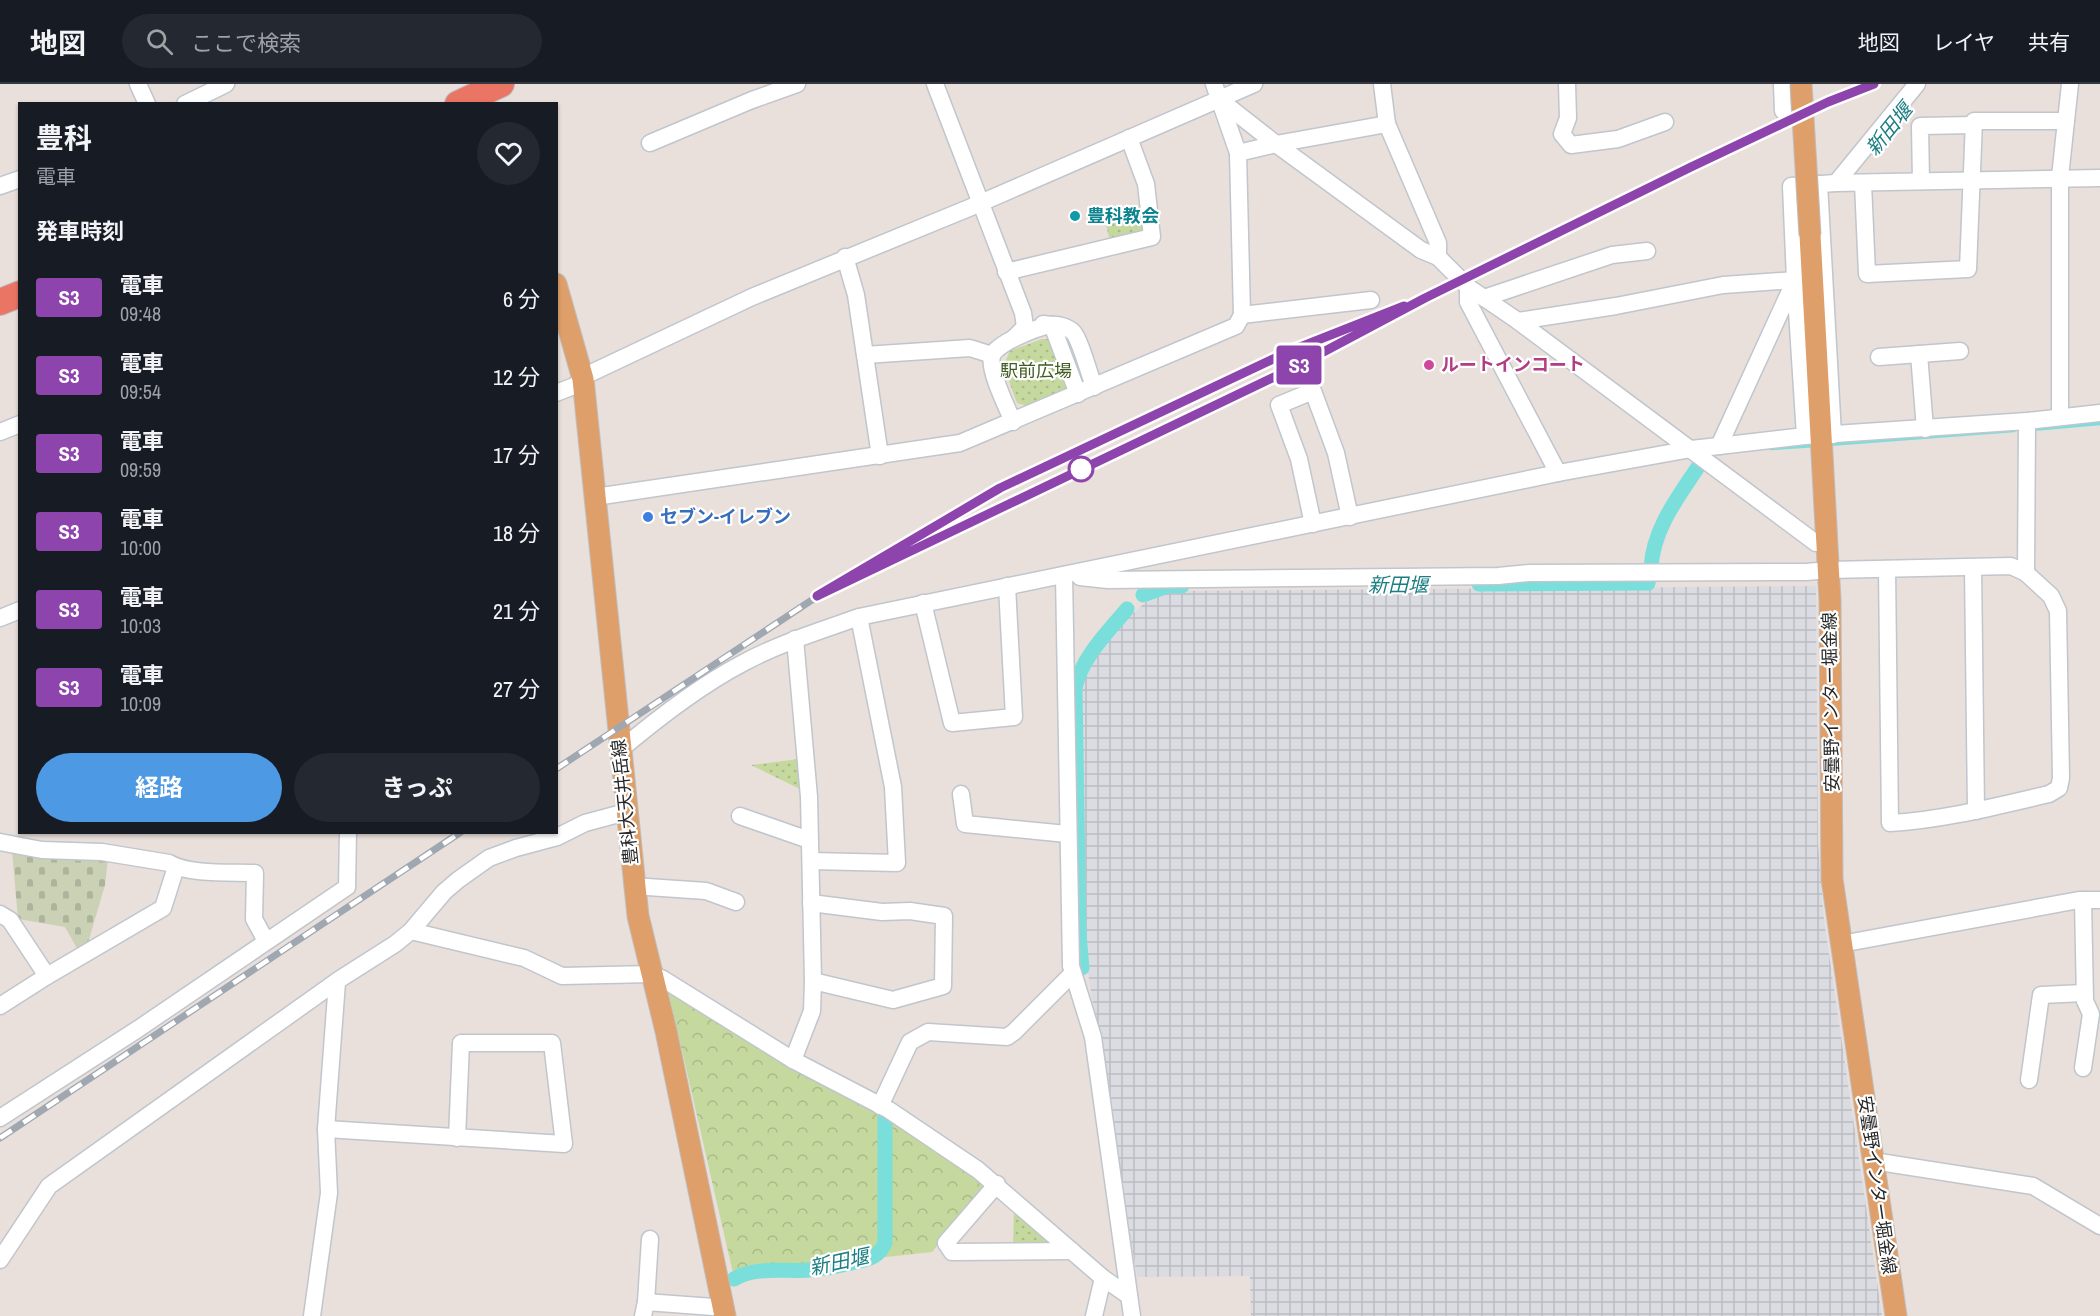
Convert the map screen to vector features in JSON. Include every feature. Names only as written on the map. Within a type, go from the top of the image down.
[{"type":"highway","points":[[464,102],[498,90]]},
{"type":"highway","points":[[0,302],[18,295]]},
{"type":"main road","name":"安曇野インター堀金線","points":[[1801,84],[1828,543],[1832,879],[1896,1316]]},
{"type":"main road","name":"豊科大天井岳線","points":[[558,291],[583,379],[633,886],[643,942],[666,1031],[717,1311]]},
{"type":"street","points":[[138,84],[146,102]]},
{"type":"street","points":[[188,102],[226,84]]},
{"type":"street","points":[[650,143],[752,100],[797,84]]},
{"type":"street","points":[[935,84],[1023,313],[1025,327],[1013,339]]},
{"type":"street","points":[[558,392],[752,297],[1129,138],[1217,92],[1254,84]]},
{"type":"street","points":[[1382,84],[1387,124],[1437,243],[1438,257]]},
{"type":"street","points":[[1567,84],[1568,118],[1562,134],[1571,145],[1618,139],[1665,122]]},
{"type":"street","points":[[1782,84],[1783,111]]},
{"type":"street","points":[[1836,183],[1917,84]]},
{"type":"street","points":[[2060,417],[2060,177],[2070,84]]},
{"type":"street","points":[[1217,92],[1276,144],[1421,250],[1438,257],[1468,287],[1691,448],[1816,543],[1828,543]]},
{"type":"street","points":[[595,497],[960,443],[1236,326],[1242,315],[1238,153],[1217,92]]},
{"type":"street","points":[[1863,183],[1867,274],[1968,269],[1974,121],[2066,121]]},
{"type":"street","points":[[1238,153],[1387,124]]},
{"type":"street","points":[[1921,181],[1920,126],[1974,125]]},
{"type":"street","points":[[1006,272],[1152,237],[1146,184],[1129,138]]},
{"type":"street","points":[[1820,436],[1794,280],[1791,186],[2060,177],[2100,178]]},
{"type":"street","points":[[0,186],[18,180]]},
{"type":"street","points":[[1819,184],[1820,436]]},
{"type":"street","points":[[1484,298],[1612,255],[1647,250]]},
{"type":"street","points":[[844,257],[856,295],[880,456]]},
{"type":"street","points":[[1518,321],[1616,306],[1723,285],[1794,280]]},
{"type":"street","points":[[1719,446],[1794,280]]},
{"type":"street","points":[[1468,287],[1468,302],[1558,473]]},
{"type":"street","points":[[1242,315],[1371,300]]},
{"type":"street","points":[[1023,313],[1035,324],[1066,327],[1074,333],[1094,387]]},
{"type":"street","points":[[1012,422],[992,366],[992,355],[1000,346],[1013,339],[1052,325]]},
{"type":"street","points":[[1052,325],[1078,394]]},
{"type":"street","points":[[865,355],[970,348],[992,355]]},
{"type":"street","points":[[1879,357],[1960,351]]},
{"type":"street","points":[[1919,354],[1925,429]]},
{"type":"street","points":[[1313,524],[1299,459],[1279,405],[1313,391],[1336,453],[1350,517]]},
{"type":"street","points":[[620,750],[676,705],[743,663],[795,639],[859,617],[1558,473],[1691,448],[2100,413]]},
{"type":"street","points":[[2026,573],[2027,421]]},
{"type":"street","points":[[0,432],[18,425]]},
{"type":"street","points":[[1064,575],[1108,580],[1498,576],[1529,573],[1806,572],[1829,570],[2011,566],[2026,573],[2051,596],[2058,611],[2061,778],[2059,788],[2049,794],[1976,811],[1917,822],[1890,823],[1887,569]]},
{"type":"street","points":[[1973,568],[1976,811]]},
{"type":"street","points":[[1064,575],[1067,834],[1072,974],[1078,986],[1093,1037],[1132,1316]]},
{"type":"street","points":[[923,603],[952,723],[1014,717],[1007,586]]},
{"type":"street","points":[[0,618],[18,611]]},
{"type":"street","points":[[812,861],[897,863],[893,787],[859,617]]},
{"type":"street","points":[[793,1060],[812,1011],[813,981],[809,797],[795,639]]},
{"type":"street","points":[[961,794],[965,824],[1067,834]]},
{"type":"street","points":[[0,1260],[50,1186],[337,982],[395,944],[411,931],[444,892],[489,858],[557,837],[585,823],[626,812]]},
{"type":"street","points":[[740,816],[809,840]]},
{"type":"street","points":[[0,1118],[138,1029],[347,887],[348,834]]},
{"type":"street","points":[[0,842],[42,850],[102,852],[169,862],[176,867],[196,870],[255,873],[254,919],[266,941]]},
{"type":"street","points":[[0,1006],[163,908],[176,867]]},
{"type":"street","points":[[633,886],[706,891],[736,902]]},
{"type":"street","points":[[1841,944],[2092,900],[2084,993],[2091,1014],[2083,1068]]},
{"type":"street","points":[[811,903],[882,912],[910,911],[944,916],[943,986],[893,1000],[813,981]]},
{"type":"street","points":[[0,914],[10,920],[47,976]]},
{"type":"street","points":[[411,931],[524,958],[562,976],[652,974],[793,1060],[880,1106],[978,1170],[997,1184],[1103,1278],[1129,1296]]},
{"type":"street","points":[[880,1106],[910,1042],[928,1032],[1007,1037],[1072,974]]},
{"type":"street","points":[[312,1316],[329,1193],[326,1129],[337,982]]},
{"type":"street","points":[[2029,1080],[2041,995],[2084,993]]},
{"type":"street","points":[[326,1129],[457,1138],[564,1144],[552,1043],[461,1043],[457,1138]]},
{"type":"street","points":[[1873,1161],[2033,1186],[2100,1226]]},
{"type":"street","points":[[997,1184],[946,1243],[952,1252],[1072,1251]]},
{"type":"street","points":[[650,1239],[644,1309],[717,1311]]},
{"type":"street","points":[[1094,1316],[1103,1278]]},
{"type":"shaded area","points":[[1816,586],[1818,842],[1824,920],[1882,1316],[1251,1316],[1250,1276],[1137,1277],[1086,961],[1083,875],[1081,690],[1083,675],[1121,624],[1148,600],[1163,593],[1184,591]]},
{"type":"green space","points":[[1142,208],[1145,234],[1110,242],[1105,220]]},
{"type":"green space","name":"駅前広場","points":[[1042,339],[1050,339],[1069,388],[1027,406],[1017,403],[1005,370],[1005,362],[1010,351]]},
{"type":"green space","points":[[799,759],[800,789],[751,765]]},
{"type":"green space","points":[[12,851],[59,860],[108,859],[105,885],[87,946],[78,950],[65,927],[18,919]]},
{"type":"green space","points":[[667,985],[882,1113],[989,1183],[932,1252],[812,1265],[748,1269],[733,1273]]},
{"type":"green space","points":[[1014,1210],[1049,1240],[1048,1245],[1013,1245]]},
{"type":"waterway","points":[[2031,429],[2100,423]]},
{"type":"waterway","points":[[1828,444],[2014,430]]},
{"type":"waterway","points":[[1771,448],[1816,445]]},
{"type":"waterway","name":"新田堰","points":[[1651,568],[1657,539],[1668,513],[1700,464]]},
{"type":"waterway","name":"新田堰","points":[[1479,584],[1648,583],[1649,578]]},
{"type":"waterway","name":"新田堰","points":[[1143,595],[1168,586],[1182,586]]},
{"type":"waterway","name":"新田堰","points":[[1082,968],[1079,934],[1075,688],[1089,656],[1127,609]]},
{"type":"waterway","name":"新田堰","points":[[734,1279],[751,1272],[832,1267],[869,1258],[880,1251],[885,1243],[885,1117]]},
{"type":"railway","points":[[817,596],[1297,366],[1425,298],[1691,167],[1828,102],[1874,84]]},
{"type":"railway","points":[[886,555],[1001,487],[1290,351],[1371,319]]},
{"type":"railway","points":[[558,768],[824,592]]},
{"type":"railway","points":[[0,1138],[458,834]]},
{"type":"train","name":"S3","points":[[1404,306],[1290,351],[1000,488],[942,520],[817,596],[1297,366],[1425,298],[1691,167],[1828,102],[1874,84]]},
{"type":"place","name":"豊科教会","points":[[1075,216]]},
{"type":"place","name":"ルートインコート","points":[[1429,365]]},
{"type":"place","name":"セブン-イレブン","points":[[648,517]]}]
